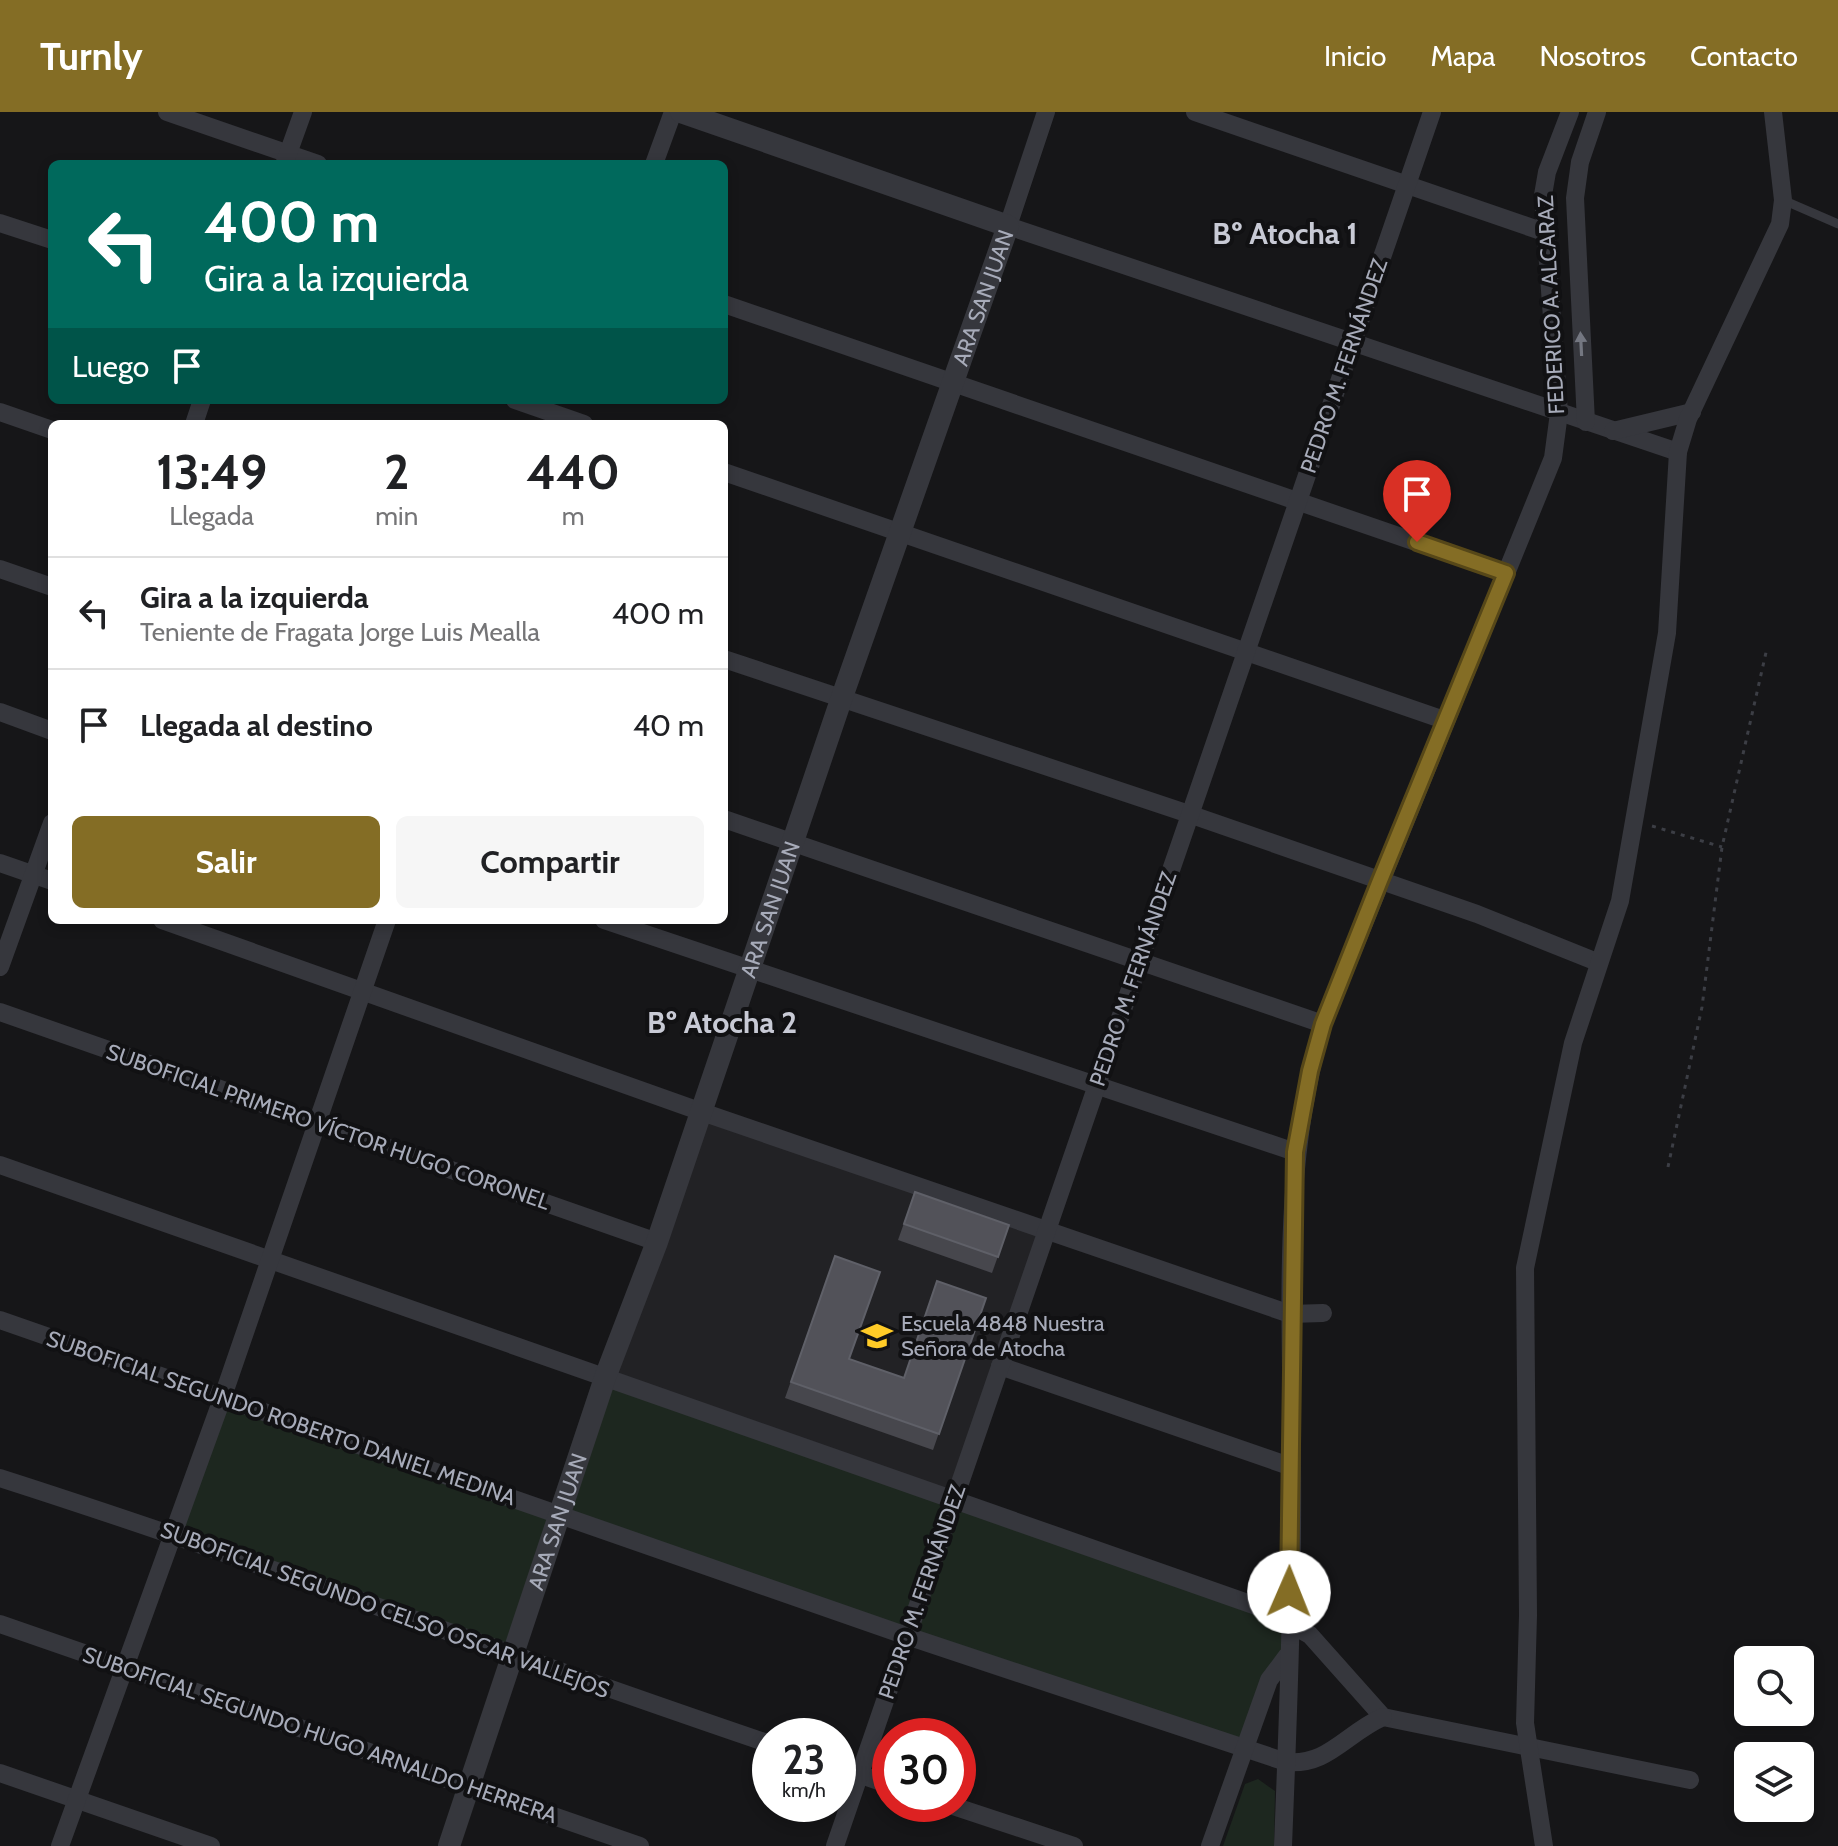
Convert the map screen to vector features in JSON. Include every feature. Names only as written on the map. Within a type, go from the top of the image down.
[{"type":"street","points":[[167,112],[286,159],[303,112]]},
{"type":"street","points":[[655,160],[673,112]]},
{"type":"street","points":[[681,112],[1678,452]]},
{"type":"street","name":"ARA SAN JUAN","points":[[449,1846],[606,1375],[657,1242],[842,697],[1046,112]]},
{"type":"street","points":[[1195,112],[1544,232]]},
{"type":"street","name":"PEDRO M. FERNÁNDEZ","points":[[835,1846],[1432,112]]},
{"type":"street","name":"FEDERICO A. ALCARAZ","points":[[1283,1846],[1292,1467],[1290,1314],[1295,1152],[1310,1071],[1323,1024],[1553,458],[1559,413],[1543,195],[1547,172],[1570,112]]},
{"type":"street","points":[[1586,422],[1575,198],[1580,162],[1597,112]]},
{"type":"street","points":[[1544,1846],[1527,1747],[1525,1268],[1549,1165],[1563,1083],[1597,962],[1620,901],[1635,821],[1667,633],[1678,452],[1692,412],[1754,286],[1780,224],[1783,200],[1773,112]]},
{"type":"street","points":[[0,223],[48,239]]},
{"type":"street","points":[[728,305],[1506,573]]},
{"type":"street","points":[[529,404],[564,414]]},
{"type":"street","points":[[0,412],[48,429]]},
{"type":"street","points":[[1613,431],[1692,412]]},
{"type":"street","points":[[728,473],[1444,720]]},
{"type":"street","points":[[0,569],[48,586]]},
{"type":"street","points":[[728,660],[1189,814],[1379,883],[1477,914],[1597,962]]},
{"type":"street","points":[[0,712],[48,730]]},
{"type":"street","points":[[728,820],[1323,1024]]},
{"type":"street","points":[[0,967],[48,834]]},
{"type":"street","points":[[0,863],[48,880]]},
{"type":"street","points":[[173,924],[702,1112],[1290,1314],[1323,1313]]},
{"type":"street","points":[[60,1846],[222,1399],[386,924]]},
{"type":"street","points":[[616,924],[1295,1152]]},
{"type":"street","name":"SUBOFICIAL PRIMERO VÍCTOR HUGO CORONEL","points":[[0,1012],[657,1242]]},
{"type":"street","points":[[0,1165],[606,1375],[1259,1607],[1310,1635],[1328,1651],[1383,1717]]},
{"type":"street","name":"SUBOFICIAL SEGUNDO ROBERTO DANIEL MEDINA","points":[[0,1320],[907,1636],[1286,1762]]},
{"type":"street","points":[[1000,1366],[1292,1467]]},
{"type":"street","name":"SUBOFICIAL SEGUNDO CELSO OSCAR VALLEJOS","points":[[0,1478],[174,1534],[514,1658],[752,1738]]},
{"type":"street","name":"SUBOFICIAL SEGUNDO HUGO ARNALDO HERRERA","points":[[0,1624],[640,1846]]},
{"type":"street","points":[[1210,1846],[1269,1680],[1287,1656]]},
{"type":"street","points":[[1286,1762],[1314,1762],[1365,1725],[1383,1717],[1690,1780]]},
{"type":"street","points":[[0,1773],[211,1846]]},
{"type":"street","points":[[856,1774],[872,1779]]},
{"type":"street","points":[[976,1814],[1074,1846]]},
{"type":"lane","points":[[1783,200],[1838,224]]},
{"type":"path","points":[[1668,1167],[1702,1007],[1722,847],[1767,648]]},
{"type":"path","points":[[1635,821],[1722,847]]},
{"type":"shaded area","points":[[704,1117],[1047,1230],[952,1497],[611,1372]]},
{"type":"shaded area","points":[[606,1375],[1288,1624],[1287,1656],[1244,1748],[560,1515]]},
{"type":"shaded area","points":[[223,1401],[559,1516],[513,1655],[176,1533]]},
{"type":"shaded area","points":[[1258,1779],[1275,1791],[1274,1846],[1223,1846],[1245,1784]]},
{"type":"building","points":[[915,1192],[1009,1225],[998,1257],[904,1224]]},
{"type":"building","points":[[835,1256],[880,1272],[849,1359],[904,1378],[937,1281],[986,1298],[939,1434],[791,1382]]},
{"type":"place","name":"Escuela 4848 Nuestra Señora de Atocha","points":[[877,1336]]},
{"type":"district","name":"Bº Atocha 1","points":[[1285,233]]},
{"type":"district","name":"Bº Atocha 2","points":[[722,1022]]},
{"type":"route","points":[[1289,1592],[1292,1467],[1290,1314],[1295,1152],[1310,1071],[1323,1024],[1506,573],[1417,542]]}]
